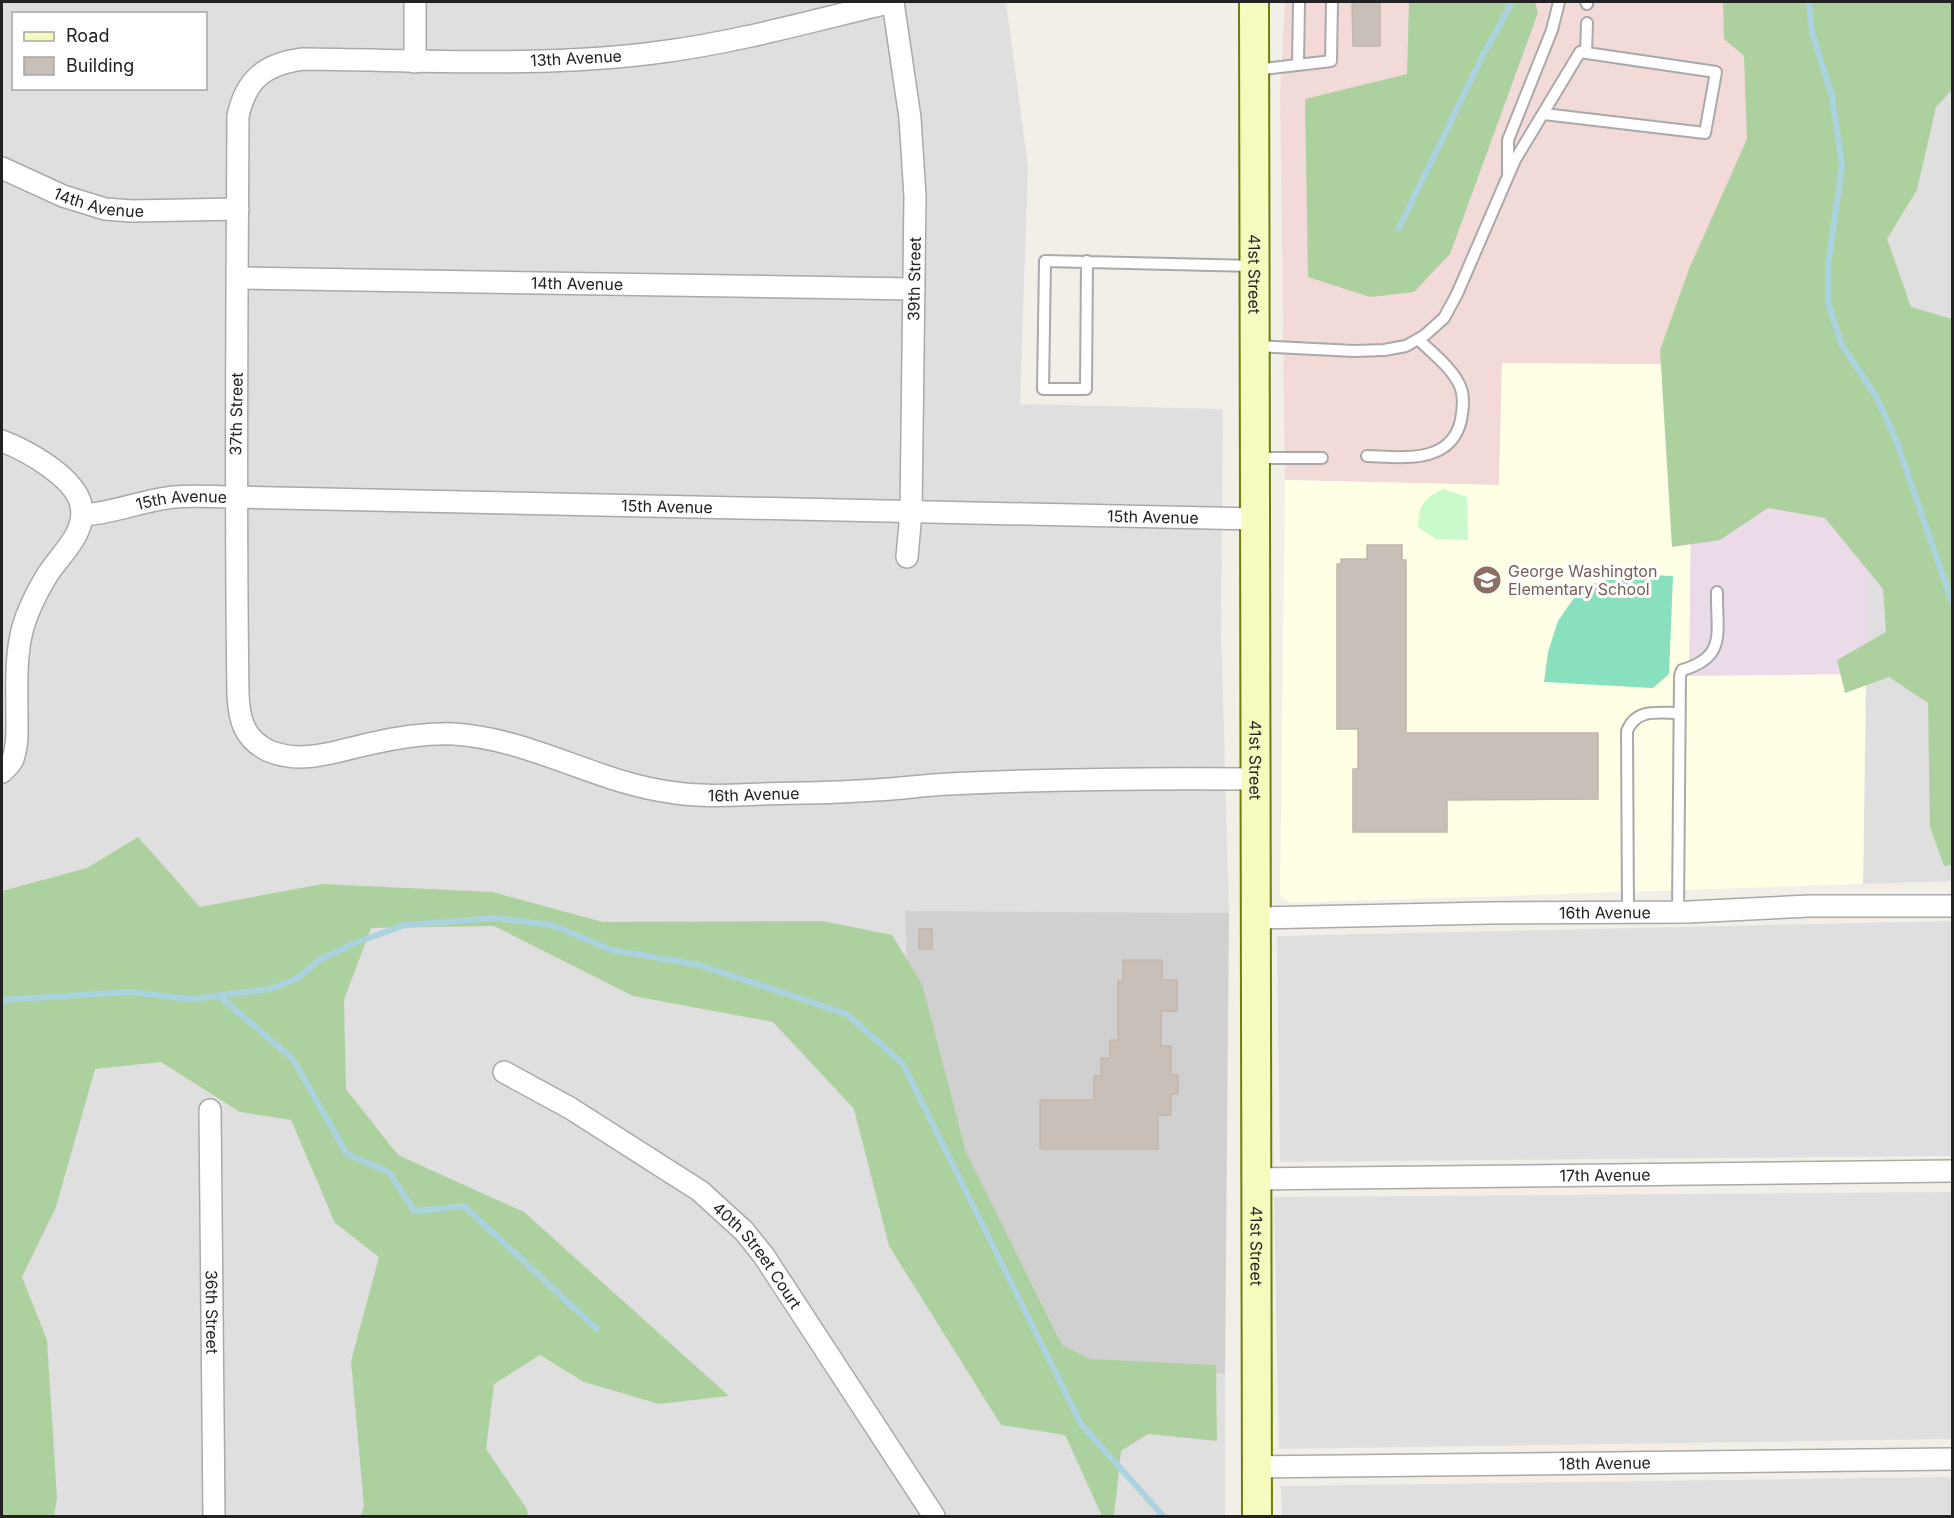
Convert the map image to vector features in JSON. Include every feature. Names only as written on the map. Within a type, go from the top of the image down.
[{"type":"street","points":[[415,2],[415,62]]},
{"type":"street","name":"13th Avenue","points":[[259,75],[279,64],[303,59],[415,62],[546,61],[659,52],[734,40],[892,2]]},
{"type":"street","name":"39th Street","points":[[892,2],[910,118],[915,196],[911,512],[908,557]]},
{"type":"street","name":"41st Street","points":[[1254,2],[1257,1516]]},
{"type":"street","name":"37th Street","points":[[259,75],[242,100],[238,116],[239,278],[235,497],[238,711],[249,735],[256,744],[264,748]]},
{"type":"street","name":"14th Avenue","points":[[2,168],[63,196],[105,209],[132,211],[238,209]]},
{"type":"street","name":"14th Avenue","points":[[239,278],[914,289]]},
{"type":"street","points":[[2,441],[32,455],[60,476],[73,489],[81,502],[83,515],[80,528],[47,576],[23,626],[18,660],[17,744],[12,761],[2,772]]},
{"type":"street","name":"15th Avenue","points":[[83,515],[104,514],[150,501],[175,497],[235,497],[1255,519]]},
{"type":"street","name":"16th Avenue","points":[[264,748],[292,758],[330,753],[397,739],[451,734],[475,736],[534,750],[622,782],[675,793],[707,795],[828,793],[947,784],[1108,778],[1256,779]]},
{"type":"street","name":"16th Avenue","points":[[1255,918],[1678,912],[1809,906],[1953,906]]},
{"type":"street","name":"40th Street Court","points":[[504,1072],[570,1107],[700,1191],[744,1231],[764,1256],[934,1516]]},
{"type":"street","name":"36th Street","points":[[210,1110],[214,1516]]},
{"type":"street","name":"17th Avenue","points":[[1257,1179],[1953,1171]]},
{"type":"street","name":"18th Avenue","points":[[1257,1467],[1953,1460]]},
{"type":"lane","points":[[1298,65],[1299,2]]},
{"type":"lane","points":[[1254,70],[1331,61],[1328,29],[1332,2]]},
{"type":"lane","points":[[1508,175],[1508,140],[1552,30],[1559,2]]},
{"type":"lane","points":[[1586,53],[1587,23]]},
{"type":"lane","points":[[1255,346],[1354,351],[1384,350],[1406,345],[1418,339],[1444,318],[1515,160],[1580,52],[1716,72],[1706,133],[1544,114]]},
{"type":"lane","points":[[1087,261],[1086,389],[1043,389],[1044,261],[1087,261],[1254,266]]},
{"type":"lane","points":[[1366,456],[1415,457],[1440,451],[1451,442],[1459,428],[1464,406],[1459,384],[1449,370],[1418,339]]},
{"type":"lane","points":[[1255,458],[1322,458]]},
{"type":"lane","points":[[1678,912],[1680,676],[1682,670],[1699,665],[1711,656],[1716,646],[1717,592]]},
{"type":"lane","points":[[1628,912],[1627,731],[1630,722],[1639,715],[1679,713]]},
{"type":"shaded area","points":[[2,2],[1006,2],[1028,167],[1020,404],[1223,409],[1221,627],[1229,913],[905,912],[1020,1367],[1225,1374],[1225,1516],[2,1516]]},
{"type":"shaded area","points":[[1285,2],[1952,2],[1871,85],[1871,366],[1502,363],[1499,485],[1285,480],[1280,92]]},
{"type":"shaded area","points":[[1952,84],[1952,881],[1863,884],[1870,85]]},
{"type":"shaded area","name":"George Washington Elementary School","points":[[1502,363],[1871,366],[1691,480],[1689,676],[1866,674],[1863,884],[1291,903],[1280,896],[1285,480],[1499,485]]},
{"type":"shaded area","points":[[1870,477],[1866,674],[1689,677],[1691,480]]},
{"type":"shaded area","points":[[905,911],[1229,913],[1225,1374],[1020,1367],[916,1190]]},
{"type":"shaded area","points":[[1952,921],[1952,1156],[1280,1162],[1277,936]]},
{"type":"shaded area","points":[[1952,1192],[1952,1439],[1279,1449],[1274,1197]]},
{"type":"shaded area","points":[[1952,1477],[1952,1516],[1282,1516],[1281,1486]]},
{"type":"green space","points":[[1409,2],[1535,2],[1538,13],[1450,254],[1414,292],[1370,297],[1308,277],[1305,99],[1407,74]]},
{"type":"green space","points":[[1723,2],[1952,2],[1952,90],[1936,107],[1917,190],[1887,239],[1911,307],[1952,319],[1952,865],[1944,866],[1930,827],[1928,703],[1889,677],[1845,693],[1837,660],[1886,632],[1883,589],[1825,518],[1768,508],[1720,540],[1672,547],[1660,350],[1689,269],[1747,139],[1744,56],[1724,39]]},
{"type":"green space","points":[[1443,489],[1467,497],[1468,540],[1436,539],[1418,527],[1423,503]]},
{"type":"green space","points":[[1621,574],[1673,576],[1669,674],[1653,688],[1544,682],[1548,652],[1558,621],[1580,589]]},
{"type":"green space","points":[[138,837],[200,907],[322,884],[492,892],[603,922],[823,921],[892,935],[922,984],[966,1152],[1062,1345],[1090,1359],[1216,1365],[1217,1441],[1148,1434],[1121,1451],[1114,1516],[1102,1516],[1065,1435],[1001,1425],[889,1246],[854,1109],[773,1022],[633,996],[494,926],[371,928],[344,1000],[346,1089],[398,1155],[524,1212],[729,1396],[659,1404],[584,1382],[540,1355],[494,1384],[486,1449],[527,1509],[528,1516],[361,1516],[364,1506],[351,1361],[379,1257],[335,1223],[291,1120],[240,1112],[161,1062],[95,1069],[56,1207],[22,1277],[47,1340],[57,1498],[54,1516],[2,1516],[2,891],[87,868]]},
{"type":"building","points":[[1352,2],[1380,2],[1380,46],[1353,46]]},
{"type":"building","points":[[1367,545],[1402,545],[1402,560],[1406,560],[1406,733],[1598,733],[1598,799],[1447,800],[1447,832],[1353,832],[1353,769],[1358,769],[1358,729],[1337,729],[1337,564],[1341,564],[1341,559],[1367,559]]},
{"type":"building","points":[[919,929],[932,929],[932,949],[919,949]]},
{"type":"building","points":[[1123,960],[1162,960],[1162,980],[1177,980],[1177,1011],[1161,1011],[1161,1046],[1171,1046],[1171,1075],[1178,1075],[1178,1094],[1171,1094],[1171,1115],[1158,1115],[1158,1149],[1040,1149],[1040,1100],[1094,1100],[1094,1076],[1101,1076],[1101,1058],[1110,1058],[1110,1040],[1118,1040],[1118,981],[1123,981]]},
{"type":"waterway","points":[[1399,228],[1483,55],[1512,2]]},
{"type":"waterway","points":[[1809,2],[1812,33],[1832,96],[1842,166],[1828,265],[1828,303],[1842,345],[1877,398],[1895,437],[1952,602]]},
{"type":"waterway","points":[[2,1000],[129,992],[192,999],[270,989],[298,978],[319,960],[355,943],[405,925],[496,918],[552,925],[612,950],[700,965],[847,1014],[903,1064],[1081,1424],[1163,1516]]},
{"type":"waterway","points":[[219,996],[293,1059],[347,1154],[389,1172],[414,1211],[464,1206],[597,1329]]},
{"type":"place","name":"George Washington Elementary School","points":[[1487,580]]}]
